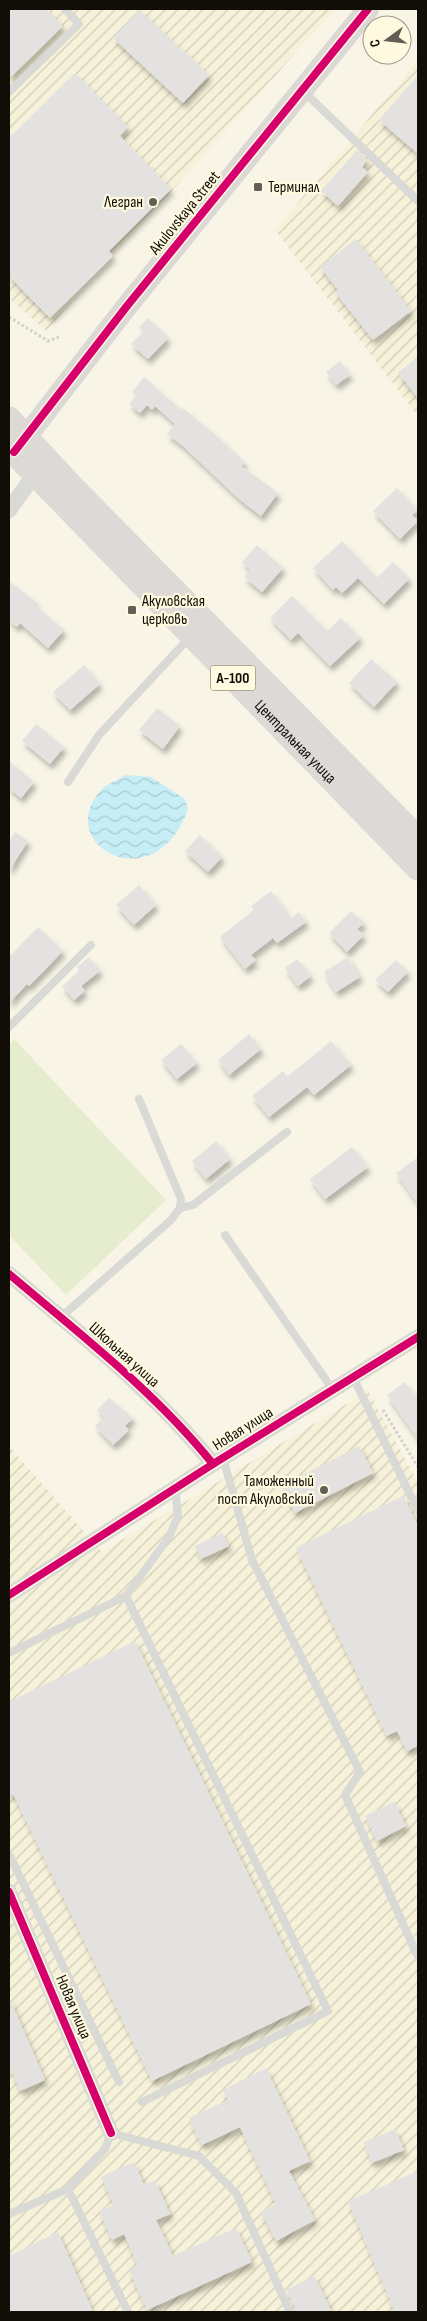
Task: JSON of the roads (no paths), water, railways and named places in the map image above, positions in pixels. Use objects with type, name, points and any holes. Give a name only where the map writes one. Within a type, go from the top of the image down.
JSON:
[{"type":"main road","name":"А-100","points":[[9,419],[16,445],[42,481]]},
{"type":"main road","name":"Центральная улица","points":[[16,445],[109,524],[418,839]]},
{"type":"main road","name":"Центральная улица","points":[[42,481],[418,868]]},
{"type":"street","name":"Akulovskaya Street","points":[[16,445],[368,9]]},
{"type":"street","points":[[9,510],[42,481]]},
{"type":"street","name":"Школьная улица","points":[[9,1274],[120,1367],[218,1461]]},
{"type":"street","name":"Новая улица","points":[[9,1595],[175,1488],[418,1337]]},
{"type":"street","name":"Новая улица","points":[[9,1892],[111,2133]]},
{"type":"lane","points":[[9,92],[78,24],[65,9]]},
{"type":"lane","points":[[302,91],[418,201]]},
{"type":"lane","points":[[68,782],[99,735],[192,635]]},
{"type":"lane","points":[[9,1027],[91,945]]},
{"type":"lane","points":[[60,1318],[171,1220],[180,1208],[181,1200],[139,1099]]},
{"type":"lane","points":[[180,1208],[193,1205],[287,1132]]},
{"type":"lane","points":[[225,1235],[333,1390]]},
{"type":"lane","points":[[353,1377],[418,1511]]},
{"type":"lane","points":[[218,1461],[252,1560],[360,1772],[345,1795],[418,1957]]},
{"type":"lane","points":[[9,1653],[126,1596],[169,1537],[178,1516],[175,1488]]},
{"type":"lane","points":[[126,1596],[328,2011],[142,2102]]},
{"type":"lane","points":[[9,1854],[119,2082]]},
{"type":"lane","points":[[9,2214],[68,2189],[105,2149],[111,2133],[199,2156],[236,2193],[290,2312]]},
{"type":"lane","points":[[68,2189],[128,2312]]},
{"type":"water","points":[[126,775],[151,777],[185,799],[188,809],[173,838],[153,854],[132,859],[113,855],[97,844],[89,828],[90,809],[103,788]]},
{"type":"place","name":"Терминал","points":[[258,187]]},
{"type":"place","name":"Легран","points":[[153,202]]},
{"type":"place","name":"Акуловская церковь","points":[[132,610]]},
{"type":"place","name":"Таможенный пост Акуловский","points":[[324,1490]]}]
